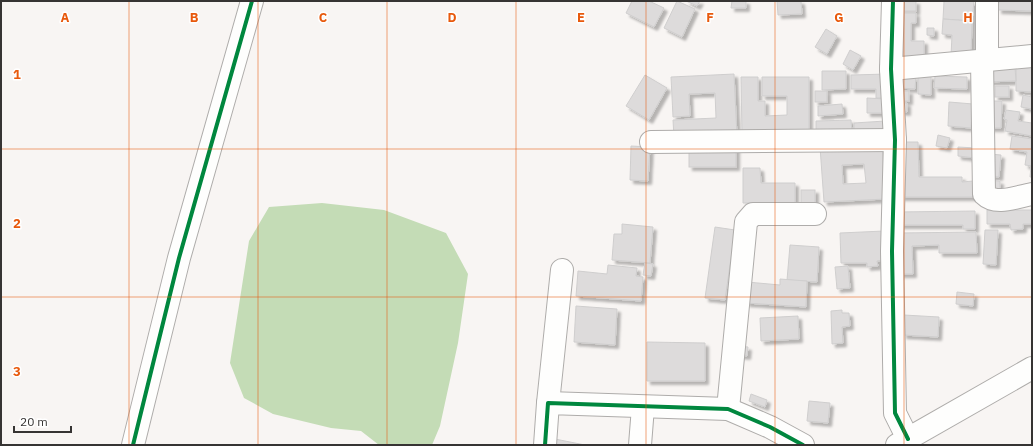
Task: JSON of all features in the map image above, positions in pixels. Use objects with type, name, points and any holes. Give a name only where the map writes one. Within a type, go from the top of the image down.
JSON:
[{"type":"street","points":[[133,445],[179,258],[252,1]]},
{"type":"street","points":[[893,1],[891,69],[894,140],[892,251],[895,413],[902,442],[1032,368]]},
{"type":"street","points":[[987,1],[984,60],[984,194],[988,198],[996,201],[1032,194]]},
{"type":"street","points":[[891,69],[1032,56]]},
{"type":"street","points":[[651,142],[894,140]]},
{"type":"street","points":[[728,409],[746,222],[753,214],[816,214]]},
{"type":"street","points":[[545,445],[562,270]]},
{"type":"street","points":[[548,403],[728,409],[770,427],[803,445]]},
{"type":"street","points":[[640,445],[643,407]]},
{"type":"green space","points":[[322,203],[384,210],[446,233],[468,274],[458,343],[440,426],[432,445],[379,445],[361,431],[331,428],[273,414],[244,398],[230,363],[249,241],[269,207]]},
{"type":"building","points":[[632,1],[649,1],[664,8],[654,27],[626,13]]},
{"type":"building","points":[[677,1],[695,9],[682,37],[664,28]]},
{"type":"building","points":[[686,1],[700,1],[697,6]]},
{"type":"building","points":[[732,1],[746,1],[746,8],[731,8]]},
{"type":"building","points":[[777,1],[801,1],[802,14],[778,15]]},
{"type":"building","points":[[897,1],[916,1],[916,11],[897,11]]},
{"type":"building","points":[[944,1],[974,1],[972,21],[943,19]]},
{"type":"building","points":[[999,1],[1032,1],[1032,11],[998,10]]},
{"type":"building","points":[[898,13],[916,13],[916,23],[911,23],[911,41],[924,41],[924,62],[913,56],[897,56]]},
{"type":"building","points":[[943,19],[972,21],[971,57],[951,56],[952,35],[942,34]]},
{"type":"building","points":[[927,28],[934,28],[934,36],[927,35]]},
{"type":"building","points":[[826,29],[837,36],[827,54],[815,47]]},
{"type":"building","points":[[850,50],[861,56],[853,70],[843,64]]},
{"type":"building","points":[[1016,64],[1032,64],[1032,92],[1016,91]]},
{"type":"building","points":[[1015,67],[1016,81],[985,82],[984,68]]},
{"type":"building","points":[[822,71],[846,71],[846,89],[822,90]]},
{"type":"building","points":[[734,74],[737,136],[674,138],[673,120],[716,118],[715,93],[689,94],[690,116],[673,117],[671,77]]},
{"type":"building","points":[[887,74],[888,98],[876,98],[876,89],[851,89],[851,75]]},
{"type":"building","points":[[645,75],[667,88],[649,120],[626,106]]},
{"type":"building","points":[[899,76],[916,76],[915,89],[899,88]]},
{"type":"building","points":[[918,76],[931,76],[931,95],[918,94]]},
{"type":"building","points":[[935,76],[967,77],[967,89],[934,88]]},
{"type":"building","points":[[741,77],[758,77],[758,101],[765,101],[765,116],[787,115],[787,96],[762,96],[762,77],[809,77],[809,135],[742,135]]},
{"type":"building","points":[[995,86],[1009,86],[1009,97],[995,97]]},
{"type":"building","points":[[815,91],[827,91],[827,102],[815,102]]},
{"type":"building","points":[[899,91],[909,91],[909,101],[899,101]]},
{"type":"building","points":[[1023,95],[1032,97],[1032,109],[1021,107]]},
{"type":"building","points":[[867,98],[888,99],[887,113],[867,113]]},
{"type":"building","points":[[989,101],[1002,101],[1001,128],[988,128]]},
{"type":"building","points":[[949,102],[973,104],[971,128],[948,126]]},
{"type":"building","points":[[899,103],[907,103],[907,112],[898,111]]},
{"type":"building","points":[[842,104],[843,114],[818,116],[818,106]]},
{"type":"building","points":[[1006,110],[1020,112],[1018,121],[1032,123],[1032,136],[1005,131],[1007,120],[1004,119]]},
{"type":"building","points":[[851,120],[852,133],[816,134],[816,121]]},
{"type":"building","points":[[885,121],[885,132],[854,133],[854,123]]},
{"type":"building","points":[[938,135],[950,138],[947,148],[936,146]]},
{"type":"building","points":[[1012,136],[1032,139],[1032,166],[1025,165],[1027,152],[1010,149]]},
{"type":"building","points":[[900,142],[918,142],[919,177],[962,177],[962,182],[973,181],[973,197],[901,197]]},
{"type":"building","points":[[882,143],[886,199],[824,202],[820,147]],"holes":[[[864,164],[866,183],[843,184],[842,165]]]},
{"type":"building","points":[[631,146],[650,147],[648,181],[630,180]]},
{"type":"building","points":[[689,146],[736,146],[736,167],[689,167]]},
{"type":"building","points":[[958,147],[976,148],[975,158],[958,156]]},
{"type":"building","points":[[990,154],[1001,155],[999,177],[988,176]]},
{"type":"building","points":[[1031,166],[1032,177],[1030,177]]},
{"type":"building","points":[[743,168],[760,168],[761,183],[795,183],[795,203],[743,203]]},
{"type":"building","points":[[986,180],[1000,181],[1000,190],[986,190]]},
{"type":"building","points":[[801,190],[815,190],[815,203],[801,203]]},
{"type":"building","points":[[987,210],[1032,210],[1032,224],[1023,224],[1023,229],[1011,230],[1010,224],[987,224]]},
{"type":"building","points":[[975,211],[975,229],[963,229],[963,225],[896,225],[896,212]]},
{"type":"building","points":[[622,224],[653,227],[650,263],[612,260],[614,234],[622,234]]},
{"type":"building","points":[[715,227],[735,230],[725,300],[705,298]]},
{"type":"building","points":[[985,230],[998,230],[996,265],[983,264]]},
{"type":"building","points":[[884,231],[885,260],[877,261],[878,266],[867,267],[867,263],[841,263],[840,233]]},
{"type":"building","points":[[976,232],[977,253],[939,253],[939,245],[912,246],[913,274],[899,274],[898,233]]},
{"type":"building","points":[[790,245],[819,247],[817,282],[787,280]]},
{"type":"building","points":[[645,263],[653,264],[651,276],[643,275]]},
{"type":"building","points":[[608,265],[637,268],[636,276],[643,277],[641,301],[576,296],[578,271],[607,274]]},
{"type":"building","points":[[848,266],[850,288],[837,289],[835,267]]},
{"type":"building","points":[[780,279],[807,281],[806,307],[746,303],[747,282],[780,285]]},
{"type":"building","points":[[957,292],[974,294],[973,306],[956,304]]},
{"type":"building","points":[[576,306],[617,309],[615,345],[574,342]]},
{"type":"building","points":[[842,310],[842,313],[849,313],[850,326],[842,327],[843,343],[832,344],[831,311]]},
{"type":"building","points":[[904,315],[939,317],[938,337],[903,335]]},
{"type":"building","points":[[798,316],[799,339],[761,341],[760,318]]},
{"type":"building","points":[[647,342],[705,343],[705,381],[647,381]]},
{"type":"building","points":[[737,346],[748,347],[747,356],[737,355]]},
{"type":"building","points":[[751,394],[767,400],[765,407],[749,401]]},
{"type":"building","points":[[809,401],[830,403],[828,423],[807,421]]},
{"type":"building","points":[[550,438],[585,445],[548,445]]},
{"type":"cycle path","points":[[133,445],[179,258],[252,1]]},
{"type":"cycle path","points":[[893,1],[891,69],[895,140],[892,251],[895,413],[908,439]]},
{"type":"cycle path","points":[[545,445],[548,403],[728,409],[770,427],[803,445]]}]
